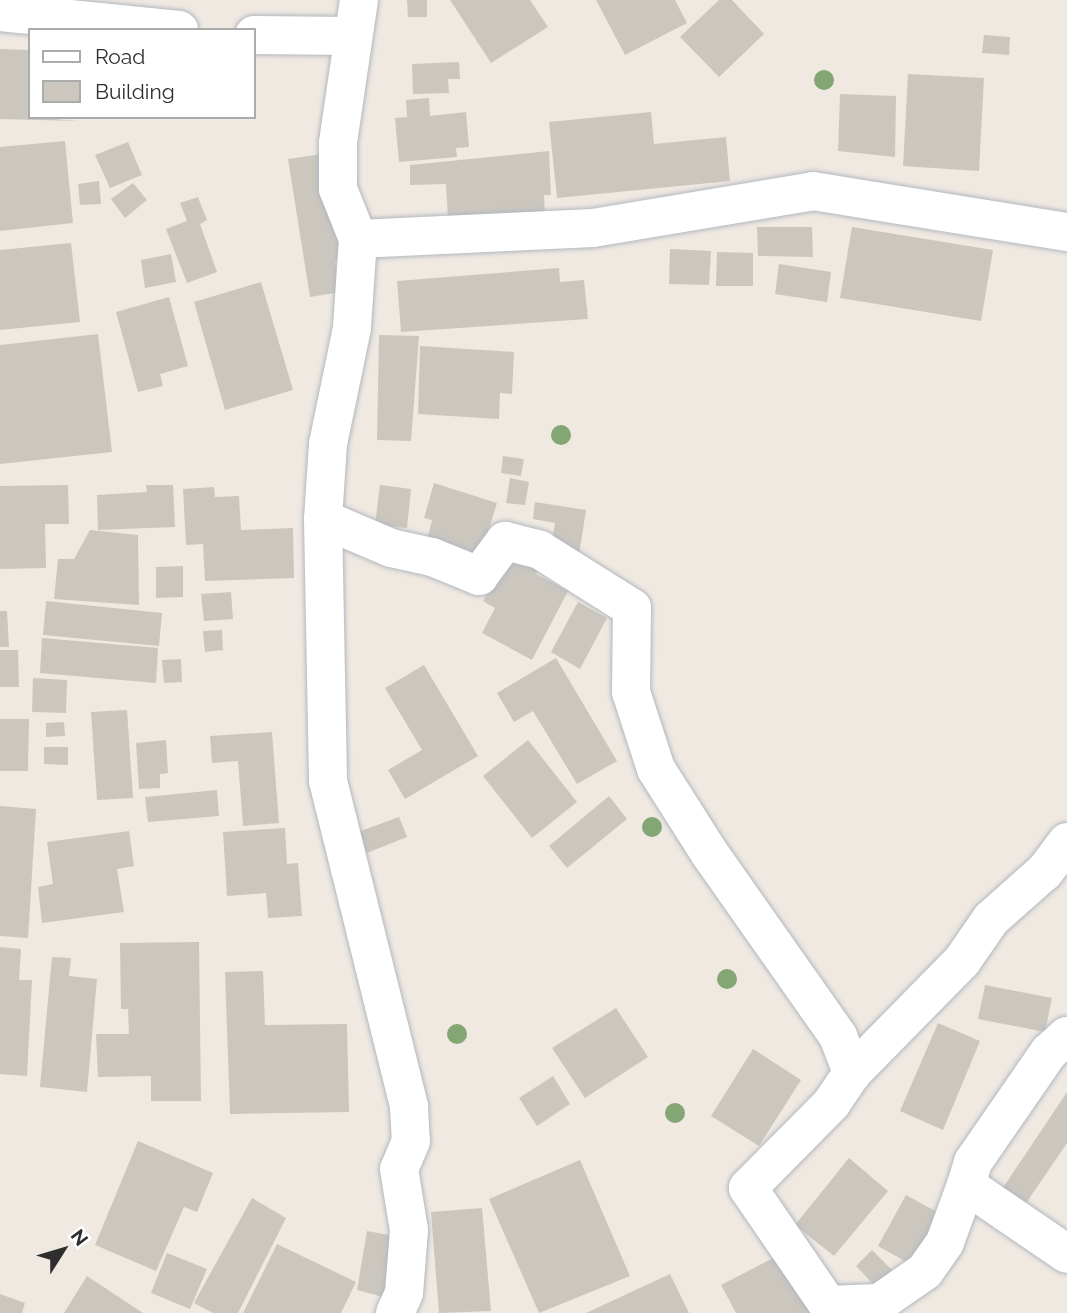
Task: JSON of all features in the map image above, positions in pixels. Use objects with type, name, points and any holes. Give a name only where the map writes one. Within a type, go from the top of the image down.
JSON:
[{"type":"street","points":[[156,0],[172,28]]},
{"type":"street","points":[[0,12],[163,28]]},
{"type":"street","points":[[256,35],[354,18],[338,143],[338,189],[358,239],[352,328],[328,444],[323,519],[328,781],[409,1107],[411,1141],[399,1169],[409,1230],[404,1293],[395,1313]]},
{"type":"street","points":[[358,239],[450,238],[593,228],[813,191],[1067,232]]},
{"type":"street","points":[[323,519],[391,548],[432,557],[479,576],[505,541],[540,550],[632,608],[631,692],[656,769],[710,854],[838,1036],[852,1073]]},
{"type":"street","points":[[1067,842],[1044,872],[991,919],[962,961],[852,1073],[831,1104],[748,1188],[828,1305],[879,1303],[925,1271],[945,1242],[973,1161],[1049,1052],[1067,1037]]},
{"type":"street","points":[[966,1185],[1067,1254]]},
{"type":"building","points":[[407,0],[427,0],[427,17],[408,17]]},
{"type":"building","points":[[450,0],[530,0],[548,27],[491,63]]},
{"type":"building","points":[[596,0],[675,0],[687,23],[625,55]]},
{"type":"building","points":[[719,0],[732,0],[764,34],[719,77],[680,37]]},
{"type":"building","points":[[984,35],[1010,37],[1009,55],[982,53]]},
{"type":"building","points":[[0,49],[28,50],[28,119],[79,121],[0,119]]},
{"type":"building","points":[[459,62],[460,79],[448,79],[449,93],[413,94],[412,64]]},
{"type":"building","points":[[908,74],[984,78],[979,171],[903,166]]},
{"type":"building","points":[[840,94],[896,96],[895,157],[838,151]]},
{"type":"building","points":[[429,98],[430,116],[466,112],[469,147],[456,148],[457,157],[399,162],[395,118],[407,117],[406,100]]},
{"type":"building","points":[[651,112],[654,144],[726,137],[730,181],[557,198],[549,122]]},
{"type":"building","points":[[65,141],[73,223],[0,231],[0,147]]},
{"type":"building","points":[[128,142],[142,175],[110,188],[95,155]]},
{"type":"building","points":[[549,151],[551,195],[544,195],[545,214],[448,219],[446,184],[410,185],[410,165]]},
{"type":"building","points":[[328,153],[346,260],[335,262],[340,292],[310,297],[288,159]]},
{"type":"building","points":[[99,181],[101,204],[80,205],[78,184]]},
{"type":"building","points":[[133,183],[147,200],[125,218],[111,199]]},
{"type":"building","points":[[198,197],[207,220],[200,224],[217,272],[187,283],[166,229],[187,221],[180,203]]},
{"type":"building","points":[[757,227],[812,227],[813,257],[758,256]]},
{"type":"building","points":[[852,227],[993,250],[981,321],[840,298]]},
{"type":"building","points":[[71,243],[80,322],[0,330],[0,250]]},
{"type":"building","points":[[670,249],[711,251],[709,285],[669,284]]},
{"type":"building","points":[[717,252],[753,253],[753,286],[716,286]]},
{"type":"building","points":[[171,254],[176,282],[145,288],[141,260]]},
{"type":"building","points":[[779,264],[831,272],[827,302],[775,294]]},
{"type":"building","points":[[559,268],[560,282],[584,280],[588,319],[401,332],[397,281]]},
{"type":"building","points":[[261,282],[293,390],[225,410],[194,302]]},
{"type":"building","points":[[169,297],[188,366],[160,374],[163,386],[138,392],[116,312]]},
{"type":"building","points":[[98,334],[112,452],[0,464],[0,345]]},
{"type":"building","points":[[379,335],[419,336],[411,441],[377,440]]},
{"type":"building","points":[[420,346],[514,352],[512,394],[500,393],[499,419],[418,414]]},
{"type":"building","points":[[503,456],[524,459],[521,476],[501,473]]},
{"type":"building","points":[[510,478],[529,482],[525,505],[506,503]]},
{"type":"building","points":[[434,483],[497,503],[481,556],[427,540],[432,520],[424,518]]},
{"type":"building","points":[[68,485],[69,524],[45,524],[46,568],[0,569],[0,486]]},
{"type":"building","points":[[146,485],[173,485],[175,527],[98,530],[97,495],[147,492]]},
{"type":"building","points":[[380,485],[411,489],[407,528],[375,525]]},
{"type":"building","points":[[214,487],[215,497],[239,496],[241,530],[293,528],[294,578],[205,581],[203,544],[186,545],[183,489]]},
{"type":"building","points":[[535,502],[586,510],[579,555],[551,550],[555,523],[533,519]]},
{"type":"building","points":[[90,530],[138,535],[139,605],[54,599],[58,559],[74,559]]},
{"type":"building","points":[[512,547],[541,563],[536,574],[568,591],[532,660],[482,633],[495,608],[483,601]]},
{"type":"building","points":[[183,566],[183,597],[156,598],[156,567]]},
{"type":"building","points":[[231,592],[233,619],[204,621],[201,594]]},
{"type":"building","points":[[46,601],[162,613],[159,646],[43,635]]},
{"type":"building","points":[[578,602],[607,618],[580,669],[551,652]]},
{"type":"building","points":[[0,611],[7,611],[9,647],[0,647]]},
{"type":"building","points":[[222,630],[223,650],[205,652],[203,631]]},
{"type":"building","points":[[42,638],[158,648],[156,683],[40,673]]},
{"type":"building","points":[[0,650],[18,650],[19,687],[0,687]]},
{"type":"building","points":[[556,658],[617,761],[577,784],[533,711],[514,722],[497,693]]},
{"type":"building","points":[[181,659],[182,682],[164,683],[162,660]]},
{"type":"building","points":[[424,665],[478,756],[405,799],[388,770],[422,750],[385,688]]},
{"type":"building","points":[[33,678],[67,680],[66,713],[32,712]]},
{"type":"building","points":[[127,710],[133,798],[97,800],[91,712]]},
{"type":"building","points":[[0,719],[29,719],[28,771],[0,771]]},
{"type":"building","points":[[64,722],[65,736],[46,737],[46,723]]},
{"type":"building","points":[[272,732],[279,823],[243,826],[238,761],[212,763],[210,736]]},
{"type":"building","points":[[166,740],[168,773],[160,774],[160,788],[139,789],[136,743]]},
{"type":"building","points":[[528,740],[577,802],[532,838],[483,776]]},
{"type":"building","points":[[44,747],[68,747],[68,765],[44,764]]},
{"type":"building","points":[[217,790],[219,816],[148,822],[145,797]]},
{"type":"building","points":[[609,796],[627,819],[567,868],[549,846]]},
{"type":"building","points":[[0,806],[36,809],[28,938],[0,936]]},
{"type":"building","points":[[399,817],[407,837],[367,853],[358,832]]},
{"type":"building","points":[[285,828],[287,864],[298,863],[302,916],[268,918],[266,893],[227,896],[223,832]]},
{"type":"building","points":[[129,831],[134,866],[117,869],[124,912],[42,923],[38,887],[53,884],[47,842]]},
{"type":"building","points":[[199,942],[201,1101],[151,1101],[151,1076],[98,1077],[96,1034],[129,1034],[128,1009],[121,1009],[120,943]]},
{"type":"building","points":[[0,947],[21,949],[19,980],[32,980],[27,1076],[0,1074]]},
{"type":"building","points":[[52,957],[71,958],[69,976],[97,979],[87,1092],[40,1087]]},
{"type":"building","points":[[263,971],[265,1025],[347,1024],[349,1112],[230,1114],[225,972]]},
{"type":"building","points":[[985,985],[1052,998],[1045,1032],[978,1019]]},
{"type":"building","points":[[616,1008],[648,1057],[585,1098],[552,1048]]},
{"type":"building","points":[[938,1023],[980,1041],[943,1130],[900,1111]]},
{"type":"building","points":[[753,1049],[801,1080],[759,1146],[711,1116]]},
{"type":"building","points":[[553,1076],[570,1104],[537,1126],[519,1098]]},
{"type":"building","points":[[1067,1092],[1067,1143],[1018,1215],[994,1201]]},
{"type":"building","points":[[138,1141],[213,1173],[197,1212],[184,1207],[156,1271],[95,1245]]},
{"type":"building","points":[[849,1158],[888,1191],[834,1256],[795,1225]]},
{"type":"building","points":[[580,1160],[630,1276],[539,1313],[489,1199]]},
{"type":"building","points":[[906,1195],[948,1218],[919,1269],[878,1246]]},
{"type":"building","points":[[252,1198],[286,1218],[238,1313],[213,1313],[194,1303]]},
{"type":"building","points":[[482,1208],[491,1311],[439,1313],[431,1212]]},
{"type":"building","points":[[367,1231],[400,1237],[387,1298],[357,1290]]},
{"type":"building","points":[[277,1244],[356,1282],[341,1313],[243,1313]]},
{"type":"building","points":[[872,1250],[894,1272],[878,1289],[856,1266]]},
{"type":"building","points":[[785,1252],[817,1313],[736,1313],[721,1285]]},
{"type":"building","points":[[167,1253],[207,1269],[190,1309],[151,1293]]},
{"type":"building","points":[[670,1274],[689,1313],[586,1313]]},
{"type":"building","points":[[87,1276],[143,1313],[64,1313]]},
{"type":"building","points":[[0,1294],[25,1303],[22,1313],[0,1313]]}]
